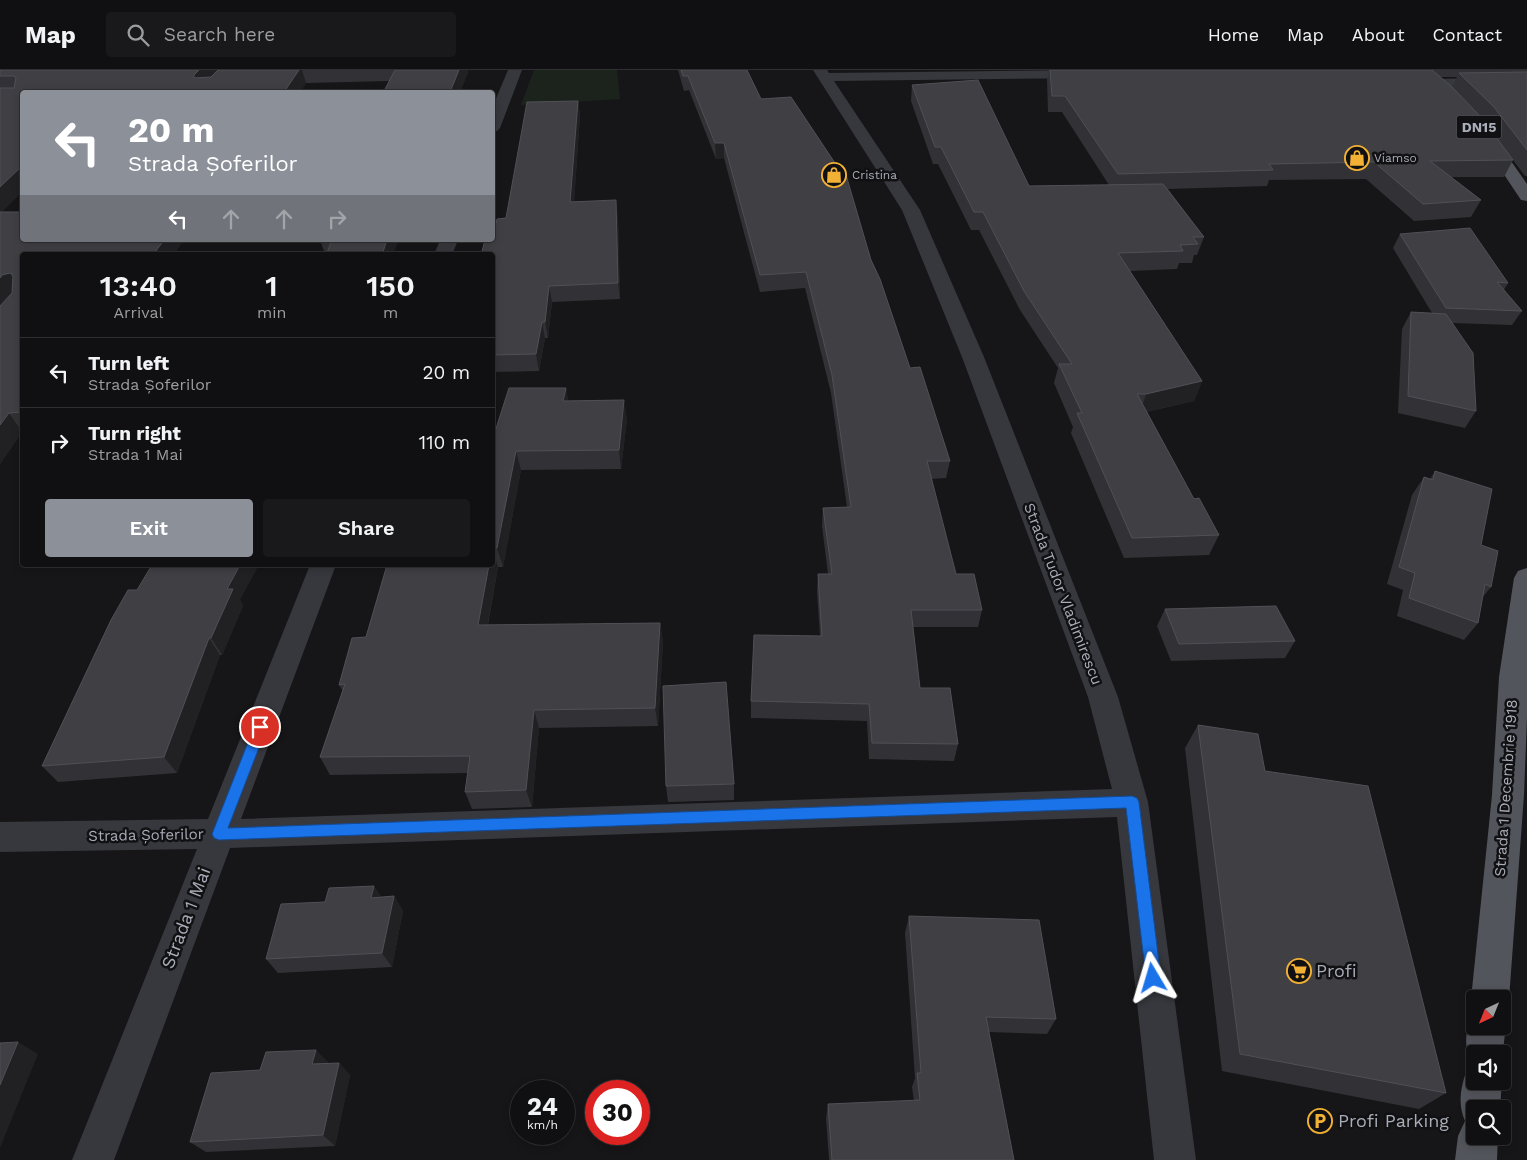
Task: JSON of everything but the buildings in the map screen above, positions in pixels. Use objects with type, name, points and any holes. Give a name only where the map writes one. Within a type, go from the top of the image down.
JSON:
[{"type":"main road","name":"DN15","points":[[1429,78],[1449,96]]},
{"type":"main road","name":"DN15","points":[[1478,126],[1496,149],[1527,196]]},
{"type":"main road","name":"Strada 1 Decembrie 1918","points":[[1491,990],[1508,795],[1511,708],[1526,598]]},
{"type":"main road","points":[[1476,1160],[1477,1145]]},
{"type":"street","points":[[495,120],[515,70]]},
{"type":"street","points":[[823,74],[1096,74]]},
{"type":"street","name":"Strada Tudor Vladimirescu","points":[[823,74],[911,210],[973,358],[1103,697],[1132,802],[1175,1160]]},
{"type":"street","points":[[1429,78],[1527,82]]},
{"type":"street","name":"Strada 1 Mai","points":[[93,1160],[322,567]]},
{"type":"street","name":"Strada Șoferilor","points":[[0,837],[219,834],[1132,802]]},
{"type":"shaded area","points":[[534,70],[617,70],[620,99],[521,105]]},
{"type":"place","name":"Viamso","points":[[1357,158]]},
{"type":"place","name":"Cristina","points":[[834,175]]},
{"type":"place","name":"Profi","points":[[1299,971]]},
{"type":"place","name":"Profi Parking","points":[[1320,1121]]},
{"type":"route","points":[[260,727],[219,834],[1132,802],[1153,978]]}]
